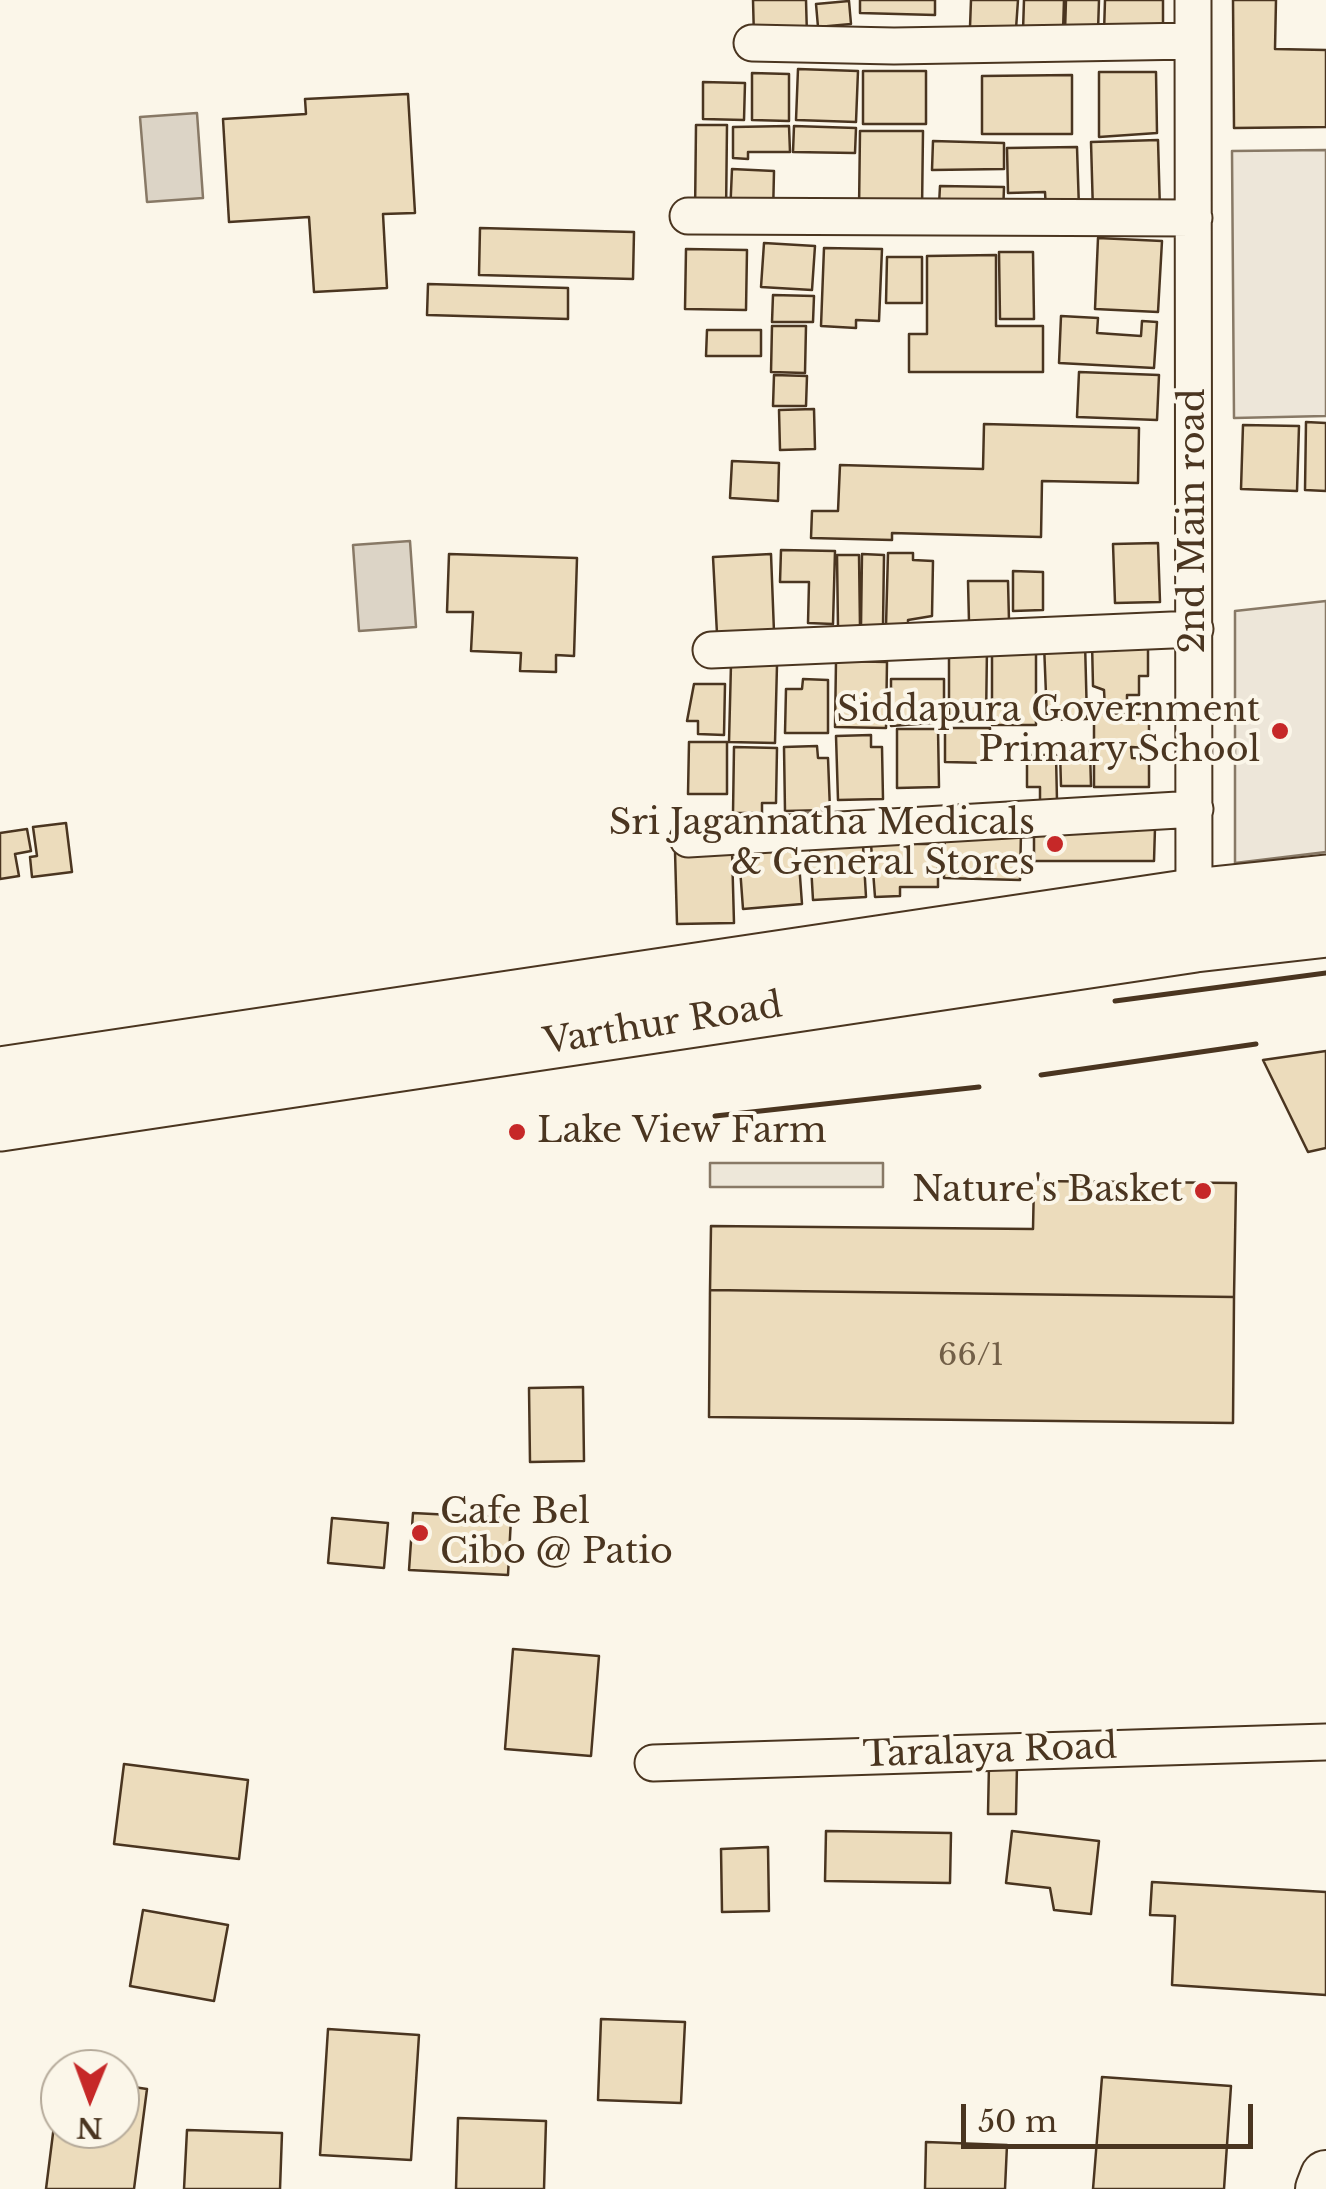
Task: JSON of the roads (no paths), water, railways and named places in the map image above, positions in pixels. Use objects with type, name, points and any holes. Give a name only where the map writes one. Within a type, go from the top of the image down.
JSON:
[{"type":"main road","name":"Varthur Road","points":[[0,1123],[1194,920],[1326,883]]},
{"type":"main road","name":"Varthur Road","points":[[0,1075],[1029,925],[1194,920],[1326,929]]},
{"type":"street","points":[[688,216],[1194,218],[1193,0]]},
{"type":"street","points":[[752,43],[894,46],[1193,40]]},
{"type":"street","name":"2nd Main road","points":[[1194,218],[1194,920]]},
{"type":"street","points":[[711,650],[1194,628]]},
{"type":"street","points":[[688,838],[1195,809]]},
{"type":"street","name":"Taralaya Road","points":[[653,1763],[1326,1742]]},
{"type":"street","points":[[1321,2189],[1326,2176]]},
{"type":"place","name":"Siddapura Government Primary School","points":[[1280,731]]},
{"type":"place","name":"Sri Jagannatha Medicals & General Stores","points":[[1055,844]]},
{"type":"place","name":"Lake View Farm","points":[[517,1132]]},
{"type":"place","name":"Nature's Basket","points":[[1203,1191]]},
{"type":"place","name":"Cafe Bel Cibo @ Patio","points":[[420,1533]]}]
